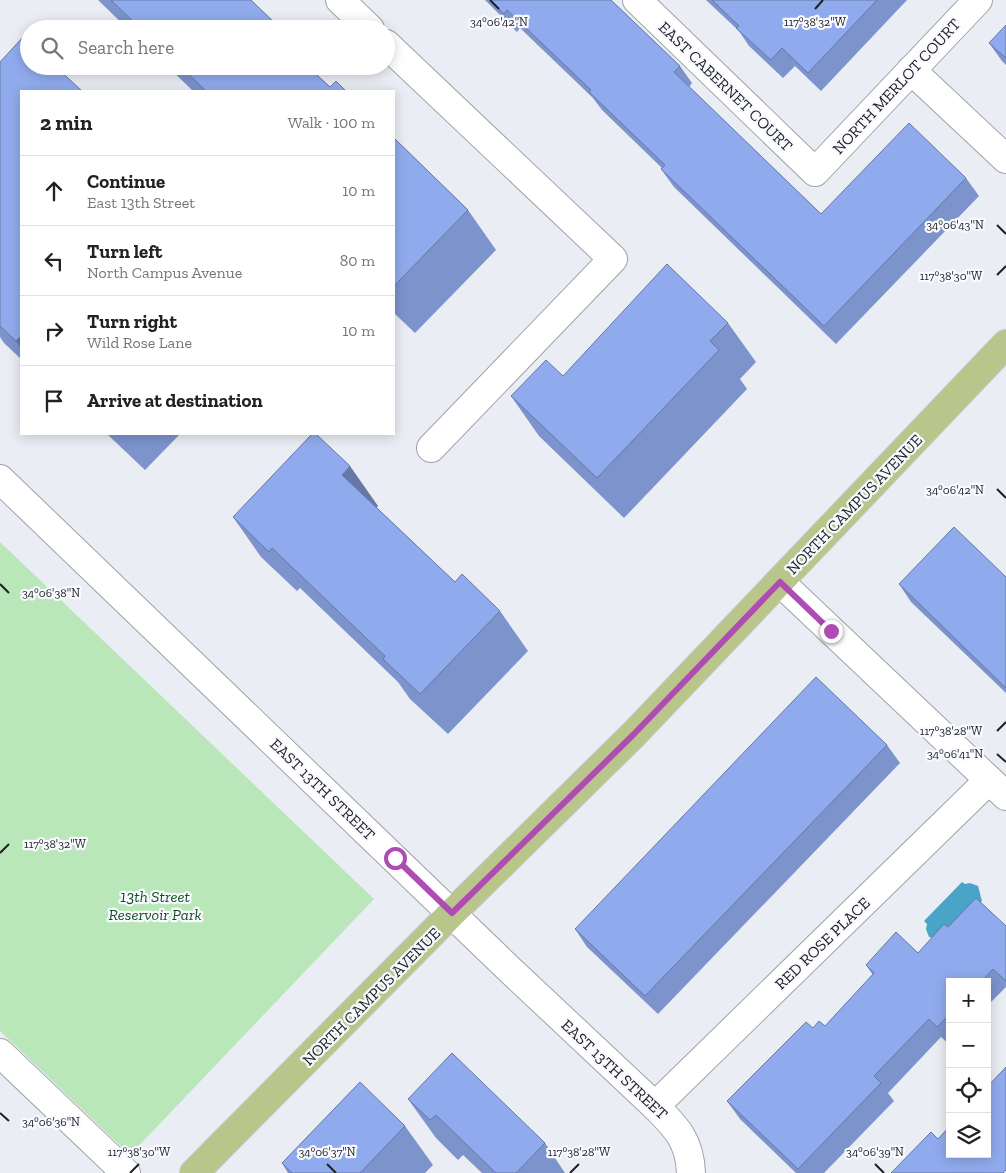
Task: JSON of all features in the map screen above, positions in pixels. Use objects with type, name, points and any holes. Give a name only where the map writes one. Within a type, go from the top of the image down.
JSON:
[{"type":"main road","name":"NORTH CAMPUS AVENUE","points":[[194,1173],[452,913],[634,734],[1006,344]]},
{"type":"street","points":[[340,0],[361,20]]},
{"type":"street","name":"EAST CABERNET COURT","points":[[638,0],[815,172]]},
{"type":"street","name":"NORTH MERLOT COURT","points":[[815,172],[978,0]]},
{"type":"street","points":[[395,53],[613,259],[431,448]]},
{"type":"street","points":[[912,70],[1006,159]]},
{"type":"street","name":"EAST 13TH STREET","points":[[0,479],[679,1130],[688,1151],[691,1173]]},
{"type":"street","points":[[780,582],[997,788]]},
{"type":"street","name":"RED ROSE PLACE","points":[[655,1106],[997,788]]},
{"type":"street","points":[[0,1053],[126,1173]]},
{"type":"green space","name":"13th Street Reservoir Park","points":[[0,542],[374,899],[130,1155],[0,1031]]},
{"type":"water","points":[[962,882],[978,886],[982,901],[945,941],[929,937],[926,929],[927,924],[924,921]]},
{"type":"building","points":[[111,0],[251,0],[272,20],[132,20]]},
{"type":"building","points":[[490,0],[611,0],[680,66],[674,72],[821,214],[909,123],[966,178],[824,326],[661,169],[665,165],[589,92],[591,90],[507,10],[504,14]]},
{"type":"building","points":[[712,0],[877,0],[808,73],[782,48],[771,60],[736,28],[739,26]]},
{"type":"building","points":[[1006,25],[1006,58],[989,43]]},
{"type":"building","points":[[20,40],[20,75],[65,75],[81,90],[20,90],[20,337],[16,341],[0,326],[0,62]]},
{"type":"building","points":[[189,75],[317,75],[330,87],[336,81],[345,90],[205,90]]},
{"type":"building","points":[[395,139],[468,210],[395,285]]},
{"type":"building","points":[[667,264],[728,323],[710,341],[719,350],[597,478],[511,396],[546,360],[563,376]]},
{"type":"building","points":[[311,435],[317,435],[350,466],[342,475],[455,582],[462,574],[500,611],[420,694],[383,659],[385,656],[272,548],[269,552],[233,517]]},
{"type":"building","points":[[954,527],[1006,577],[1006,688],[899,584]]},
{"type":"building","points":[[816,677],[887,745],[645,996],[575,929]]},
{"type":"building","points":[[976,898],[1006,926],[1006,981],[993,969],[985,978],[946,978],[946,1018],[937,1027],[929,1019],[874,1076],[881,1083],[798,1169],[727,1101],[806,1022],[813,1028],[819,1021],[825,1026],[874,973],[866,965],[896,932],[918,953],[944,924],[948,927]]},
{"type":"building","points":[[452,1053],[545,1143],[516,1173],[496,1173],[436,1115],[430,1120],[408,1099]]},
{"type":"building","points":[[1006,1067],[1006,1170],[1003,1173],[891,1173],[931,1132],[938,1139],[946,1130],[946,1158],[991,1158],[991,1083]]},
{"type":"building","points":[[360,1082],[405,1126],[360,1173],[292,1173],[282,1163]]},
{"type":"route","points":[[395,858],[452,913],[634,734],[780,582],[831,631]]}]
